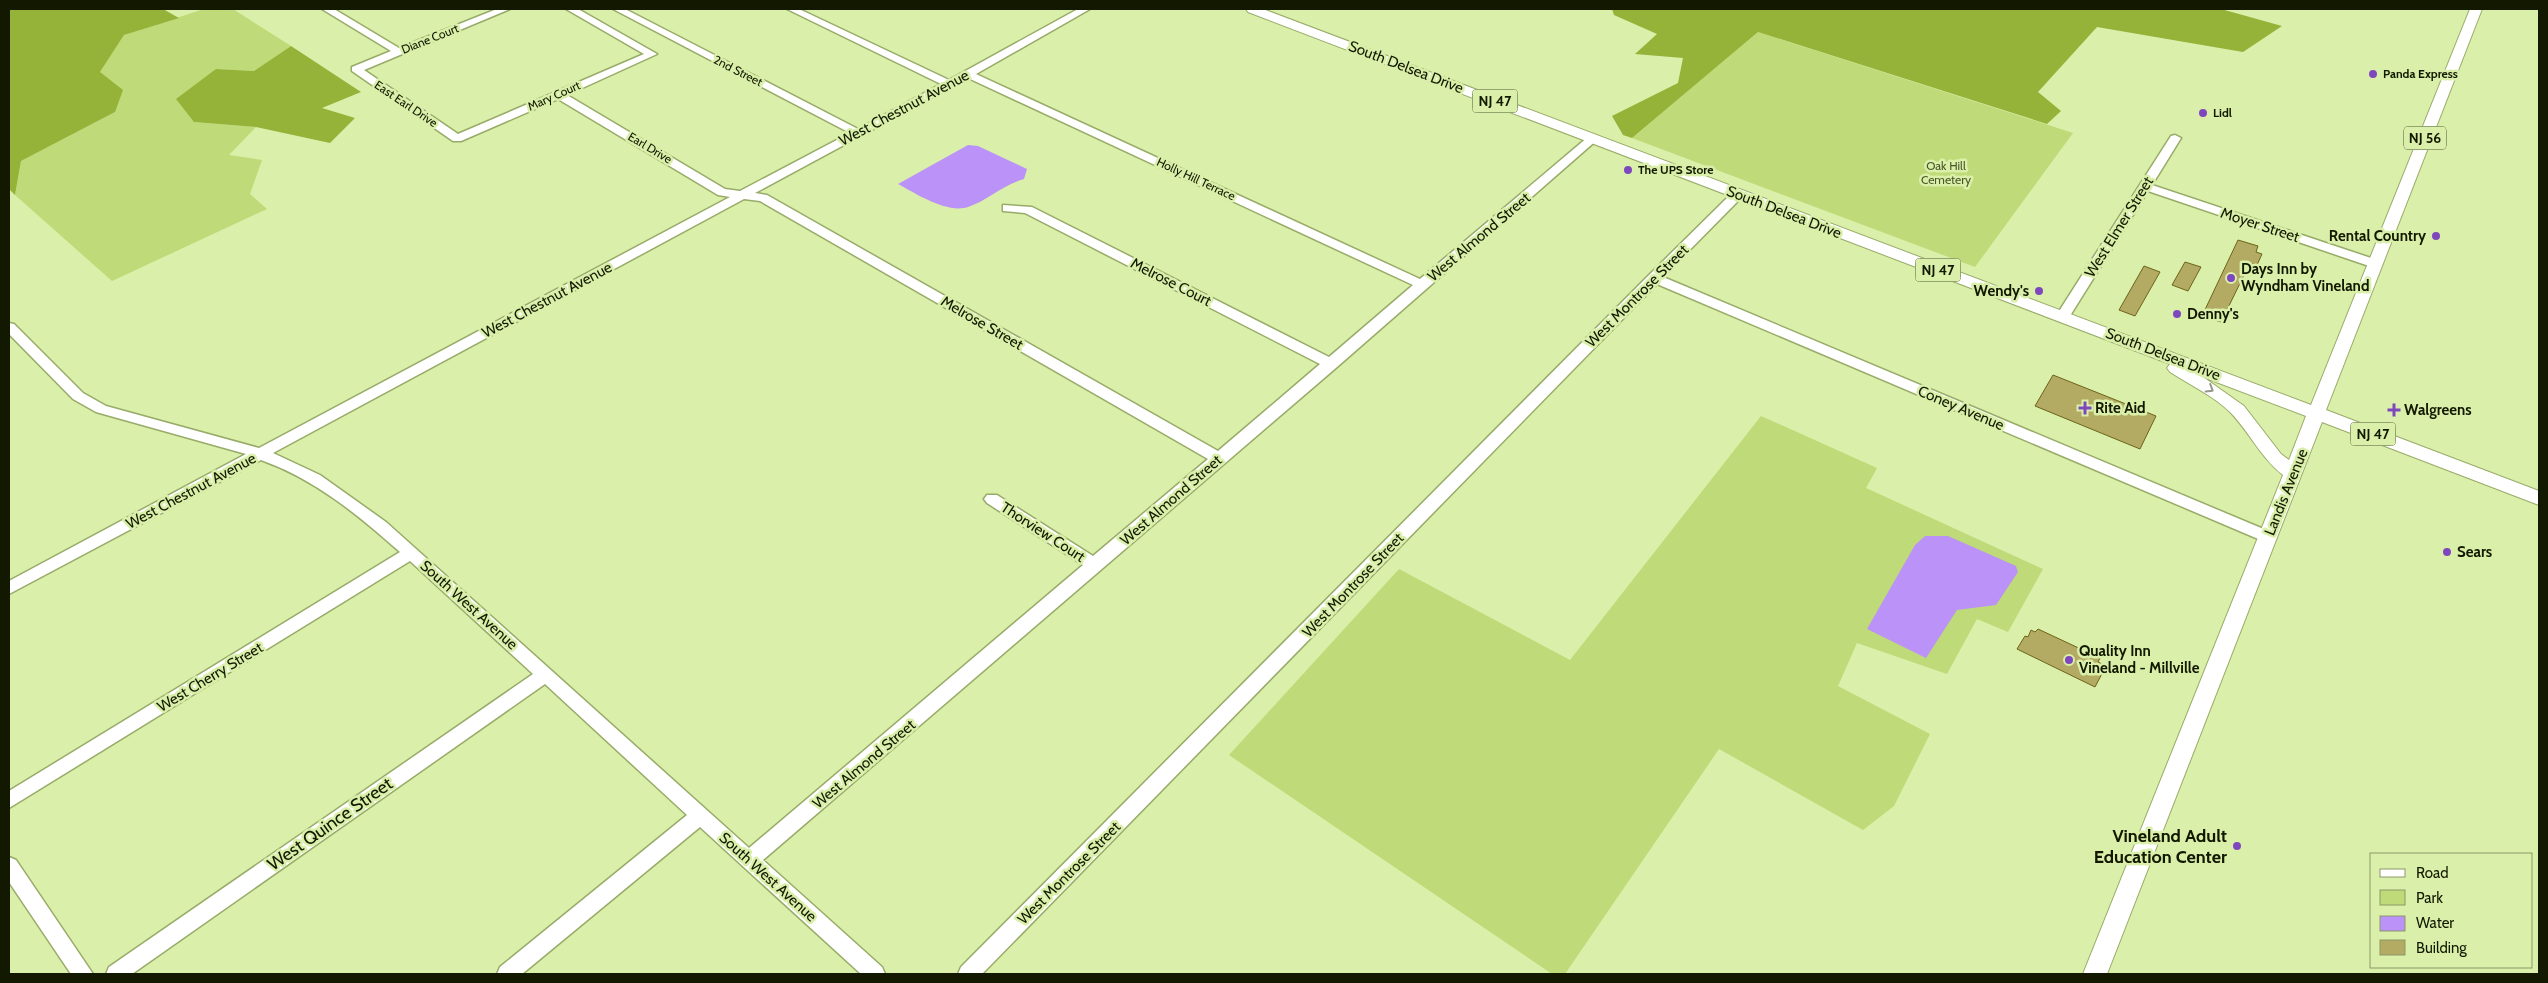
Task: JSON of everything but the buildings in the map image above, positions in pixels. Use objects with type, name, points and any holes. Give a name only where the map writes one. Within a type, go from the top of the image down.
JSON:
[{"type":"main road","name":"South Delsea Drive","points":[[1252,9],[1737,195],[2317,413]]},
{"type":"main road","name":"Landis Avenue","points":[[2095,974],[2476,9]]},
{"type":"main road","points":[[2139,345],[2231,404],[2261,438],[2275,459],[2292,473]]},
{"type":"main road","name":"NJ 47","points":[[2317,413],[2539,498]]},
{"type":"street","points":[[327,9],[400,52]]},
{"type":"street","name":"Diane Court","points":[[356,69],[504,9]]},
{"type":"street","name":"Mary Court","points":[[457,139],[652,54],[572,9]]},
{"type":"street","name":"2nd Street","points":[[618,9],[858,133]]},
{"type":"street","points":[[792,9],[949,84]]},
{"type":"street","name":"West Chestnut Avenue","points":[[9,588],[968,74],[1085,9]]},
{"type":"street","name":"East Earl Drive","points":[[356,69],[457,139]]},
{"type":"street","name":"Holly Hill Terrace","points":[[968,74],[1423,285]]},
{"type":"street","name":"Earl Drive","points":[[558,94],[722,192],[744,194]]},
{"type":"street","name":"West Elmer Street","points":[[2063,316],[2175,138]]},
{"type":"street","name":"West Almond Street","points":[[750,860],[1219,458],[1332,364],[1592,139]]},
{"type":"street","name":"Moyer Street","points":[[2144,186],[2376,264]]},
{"type":"street","name":"Melrose Street","points":[[744,194],[763,198],[1219,458]]},
{"type":"street","name":"West Montrose Street","points":[[968,974],[1737,195]]},
{"type":"street","name":"Melrose Court","points":[[1007,208],[1028,210],[1332,364]]},
{"type":"street","name":"Coney Avenue","points":[[1654,278],[2268,537]]},
{"type":"street","name":"South West Avenue","points":[[9,327],[78,396],[101,409],[260,454],[296,468],[324,484],[357,507],[545,674],[875,974]]},
{"type":"street","name":"Thorview Court","points":[[992,499],[1094,565]]},
{"type":"street","name":"West Cherry Street","points":[[9,800],[411,554]]},
{"type":"street","name":"West Quince Street","points":[[116,974],[545,674]]},
{"type":"street","points":[[507,974],[700,816]]},
{"type":"street","points":[[9,866],[82,974]]},
{"type":"green space","points":[[9,9],[163,9],[179,18],[124,35],[100,72],[123,90],[115,112],[21,161],[15,195],[9,189]]},
{"type":"green space","points":[[204,9],[233,9],[291,46],[254,71],[216,69],[194,122],[256,127],[229,155],[262,160],[250,194],[267,209],[112,281],[15,195],[21,161],[115,112],[100,72],[124,35]]},
{"type":"green space","points":[[1612,9],[2221,9],[2282,26],[2243,52],[2097,27],[2038,92],[2061,111],[2047,124],[1758,32],[1632,138],[1623,135],[1612,116],[1678,83],[1683,58],[1635,54],[1657,34],[1614,15]]},
{"type":"green space","name":"Oak Hill Cemetery","points":[[1758,32],[2073,133],[1975,267],[1632,138]]},
{"type":"green space","points":[[291,46],[361,92],[322,108],[355,118],[330,143],[256,127],[194,122],[176,99],[216,69],[254,71]]},
{"type":"green space","points":[[1761,416],[1877,468],[1866,488],[2043,569],[2008,632],[1977,619],[1947,674],[1857,643],[1838,686],[1930,734],[1894,806],[1863,830],[1719,749],[1565,974],[1552,974],[1229,755],[1399,569],[1570,660]]},
{"type":"water","points":[[968,145],[978,146],[1027,169],[1024,179],[1008,185],[982,201],[960,208],[951,208],[932,202],[898,184]]},
{"type":"water","points":[[1925,536],[1948,536],[2016,566],[2018,572],[1996,605],[1957,610],[1926,658],[1867,629],[1915,545]]},
{"type":"place","name":"Panda Express","points":[[2373,74]]},
{"type":"place","name":"Lidl","points":[[2203,113]]},
{"type":"place","name":"The UPS Store","points":[[1628,170]]},
{"type":"place","name":"Rental Country","points":[[2436,236]]},
{"type":"place","name":"Days Inn by Wyndham Vineland","points":[[2231,278]]},
{"type":"place","name":"Wendy's","points":[[2039,291]]},
{"type":"place","name":"Denny's","points":[[2177,314]]},
{"type":"place","name":"Rite Aid","points":[[2085,408]]},
{"type":"place","name":"Walgreens","points":[[2394,410]]},
{"type":"place","name":"Sears","points":[[2447,552]]},
{"type":"place","name":"Quality Inn Vineland - Millville","points":[[2069,660]]},
{"type":"place","name":"Vineland Adult Education Center","points":[[2237,846]]}]
